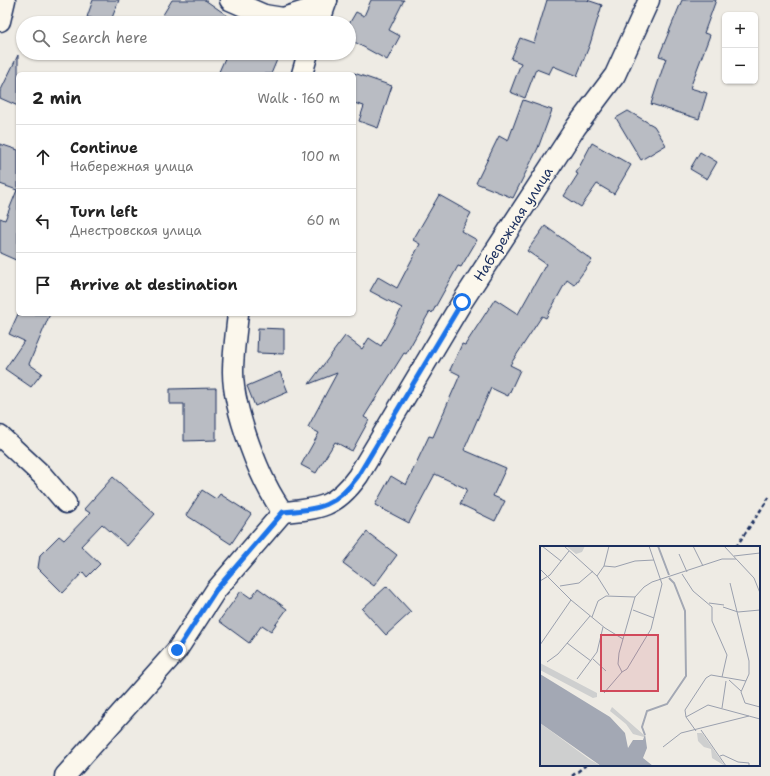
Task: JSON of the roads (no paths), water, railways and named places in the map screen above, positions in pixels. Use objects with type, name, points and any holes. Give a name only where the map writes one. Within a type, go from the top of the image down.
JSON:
[{"type":"street","points":[[0,21],[5,0]]},
{"type":"street","points":[[230,0],[262,16]]},
{"type":"street","points":[[289,16],[308,10],[327,0]]},
{"type":"street","points":[[321,16],[327,0]]},
{"type":"street","name":"Набережная улица","points":[[283,512],[312,510],[335,501],[346,492],[358,476],[462,302],[576,127],[615,75],[648,0]]},
{"type":"street","points":[[66,776],[177,650],[216,590],[283,512],[271,497],[244,429],[235,396],[233,372],[238,316]]},
{"type":"street","points":[[0,436],[42,475],[66,503]]}]
